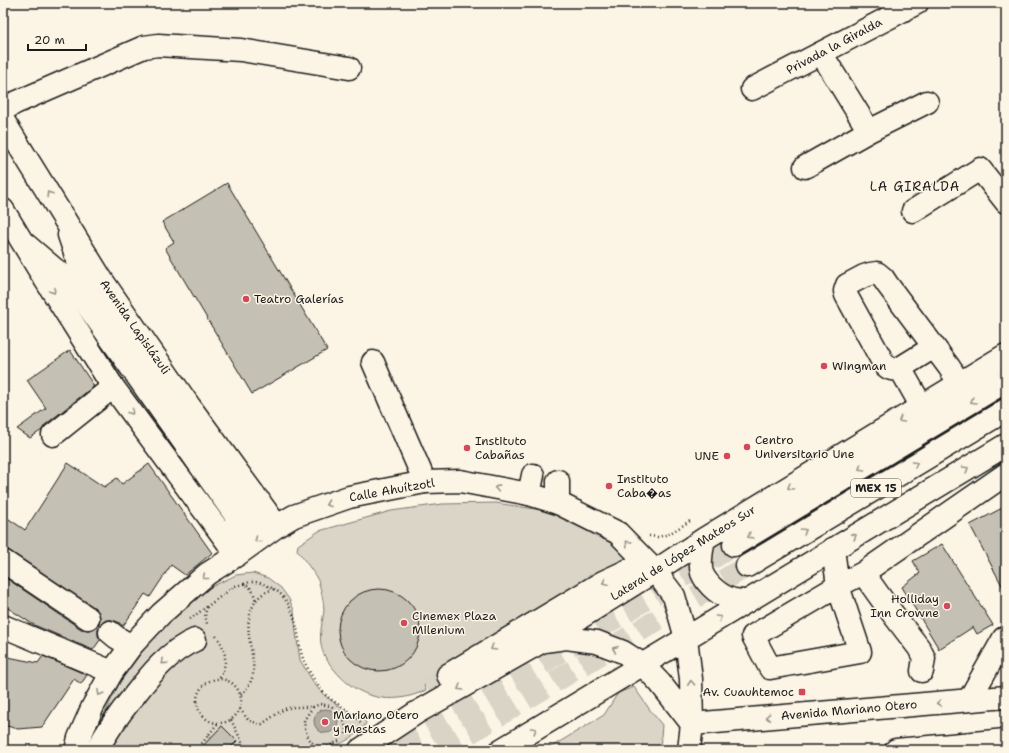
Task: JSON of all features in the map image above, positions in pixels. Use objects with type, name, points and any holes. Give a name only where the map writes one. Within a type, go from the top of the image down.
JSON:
[{"type":"main road","name":"Privada la Giralda","points":[[752,89],[909,5]]},
{"type":"main road","points":[[3,110],[15,103],[144,47],[158,45],[240,50],[349,68]]},
{"type":"main road","points":[[821,53],[869,131]]},
{"type":"main road","points":[[805,167],[869,131],[927,102]]},
{"type":"main road","name":"Avenida Lapislázuli","points":[[3,120],[102,280],[190,407],[277,526]]},
{"type":"main road","points":[[913,212],[980,169],[1006,202]]},
{"type":"main road","points":[[3,210],[113,387],[237,554]]},
{"type":"main road","points":[[21,240],[72,284],[238,519],[248,511],[83,276],[62,215]]},
{"type":"main road","points":[[934,347],[900,368],[891,370],[884,364],[846,295],[845,291],[847,284],[864,276],[877,273],[949,366],[960,384]]},
{"type":"main road","name":"Lateral de López Mateos Sur","points":[[352,741],[416,713],[543,641],[704,539],[1006,355]]},
{"type":"main road","points":[[373,362],[425,482]]},
{"type":"main road","points":[[900,368],[922,407]]},
{"type":"main road","name":"MEX 15","points":[[734,545],[1006,381]]},
{"type":"main road","points":[[53,435],[113,387]]},
{"type":"main road","name":"MEX 15","points":[[747,566],[1006,410]]},
{"type":"main road","points":[[501,750],[833,549],[1004,453]]},
{"type":"main road","points":[[833,549],[838,586],[860,652],[770,668],[753,636],[838,586],[863,573],[1006,474]]},
{"type":"main road","name":"Calle Ahuítzotl","points":[[76,750],[79,738],[93,706],[112,672],[131,646],[161,614],[207,574],[294,516],[349,497],[425,482],[460,481],[531,485],[558,503],[618,533],[655,571],[674,596],[686,638],[691,680],[692,724],[689,750]]},
{"type":"main road","points":[[558,481],[558,503]]},
{"type":"main road","points":[[219,530],[233,532],[244,529],[253,521],[259,509],[260,502]]},
{"type":"main road","points":[[704,539],[701,556],[702,573],[710,586],[722,596],[734,600],[748,601]]},
{"type":"main road","points":[[3,561],[88,618]]},
{"type":"main road","points":[[448,675],[603,582],[632,569],[655,571]]},
{"type":"main road","points":[[863,573],[919,648],[924,658],[922,671]]},
{"type":"main road","points":[[3,626],[112,672]]},
{"type":"main road","points":[[110,632],[131,646]]},
{"type":"main road","points":[[543,641],[566,638],[597,642],[622,652],[642,664],[660,683],[692,724]]},
{"type":"main road","points":[[969,700],[1004,638]]},
{"type":"main road","points":[[97,750],[113,722],[159,666],[174,652],[195,640]]},
{"type":"main road","name":"Avenida Mariano Otero","points":[[692,724],[1006,696]]},
{"type":"main road","points":[[896,750],[1006,740]]},
{"type":"path","points":[[647,535],[658,537],[669,534],[695,518]]},
{"type":"path","points":[[207,607],[235,586],[249,582],[259,582],[280,593],[290,605],[297,625],[303,660],[315,680],[326,695],[357,717],[363,725]]},
{"type":"path","points":[[244,584],[251,587],[256,601]]},
{"type":"path","points":[[240,695],[249,686],[253,673],[248,622],[251,610],[256,601],[267,591],[274,589]]},
{"type":"path","points":[[211,680],[226,680],[238,689],[241,702],[240,709],[231,720],[224,723],[217,724],[209,722],[203,718],[198,711],[196,696],[204,683],[211,680]]},
{"type":"path","points":[[320,704],[331,706],[342,714],[352,741],[321,750],[315,746],[305,730],[304,720],[314,707],[320,704]]},
{"type":"path","points":[[240,709],[250,721],[262,724],[284,709],[294,707],[314,707]]},
{"type":"path","points":[[231,720],[245,750]]},
{"type":"path","points":[[197,750],[217,724]]},
{"type":"shaded area","points":[[496,503],[548,511],[600,535],[621,550],[627,563],[427,682],[424,686],[426,690],[400,698],[375,697],[363,693],[342,678],[329,663],[322,651],[320,636],[324,604],[319,583],[297,550],[298,545],[319,531],[391,511],[442,504]]},
{"type":"shaded area","points":[[253,573],[268,578],[281,588],[289,599],[294,610],[300,660],[315,685],[325,696],[343,709],[364,719],[366,723],[364,727],[349,739],[327,750],[101,750],[94,735],[121,680],[148,644],[165,625],[207,589],[236,575]]},
{"type":"shaded area","points":[[634,687],[662,725],[660,749],[546,750],[604,715],[618,693]]},
{"type":"shaded area","points":[[326,709],[335,712],[338,721],[335,730],[326,733],[317,730],[314,721],[317,712]]},
{"type":"building","name":"Teatro Galerías","points":[[227,183],[327,350],[252,394],[165,248],[174,242],[162,222]]},
{"type":"building","points":[[70,350],[94,386],[45,425],[42,430],[30,438],[17,429],[46,408],[27,380]]},
{"type":"building","points":[[68,463],[104,487],[117,478],[122,484],[149,464],[212,553],[185,575],[171,565],[150,597],[145,594],[123,626],[112,620],[106,620],[101,624],[98,630],[98,636],[101,640],[93,650],[34,625],[3,605],[3,576],[81,629],[93,629],[99,625],[99,613],[95,608],[10,551],[3,549],[3,515],[25,530]]},
{"type":"building","points":[[1006,506],[1006,593],[970,525]]},
{"type":"building","name":"Holliday Inn Crowne","points":[[942,544],[993,625],[977,634],[973,627],[939,649],[902,587],[920,573],[913,561]]},
{"type":"building","points":[[379,589],[395,592],[408,601],[417,614],[420,630],[417,646],[408,659],[395,668],[379,671],[363,668],[350,659],[341,646],[338,630],[341,614],[350,601],[363,592]]},
{"type":"building","points":[[3,656],[38,663],[43,656],[87,675],[81,684],[74,679],[42,727],[18,729],[3,725]]},
{"type":"building","points":[[222,726],[237,741],[228,750],[199,750]]},
{"type":"tunnel","points":[[401,750],[734,545]]},
{"type":"tunnel","points":[[441,750],[747,566]]},
{"type":"tunnel","points":[[426,687],[448,675]]},
{"type":"place","name":"Teatro Galerías","points":[[246,299]]},
{"type":"place","name":"Wingman","points":[[824,366]]},
{"type":"place","name":"Centro Universitario Une","points":[[747,447]]},
{"type":"place","name":"Instituto Cabañas","points":[[467,448]]},
{"type":"place","name":"UNE","points":[[727,456]]},
{"type":"place","name":"Instituto Caba�as","points":[[609,486]]},
{"type":"place","name":"Holliday Inn Crowne","points":[[947,606]]},
{"type":"place","name":"Cinemex Plaza Milenium","points":[[404,623]]},
{"type":"place","name":"Av. Cuauhtemoc","points":[[802,692]]},
{"type":"place","name":"Mariano Otero y Mestas","points":[[325,722]]},
{"type":"district","name":"LA GIRALDA","points":[[915,186]]}]
